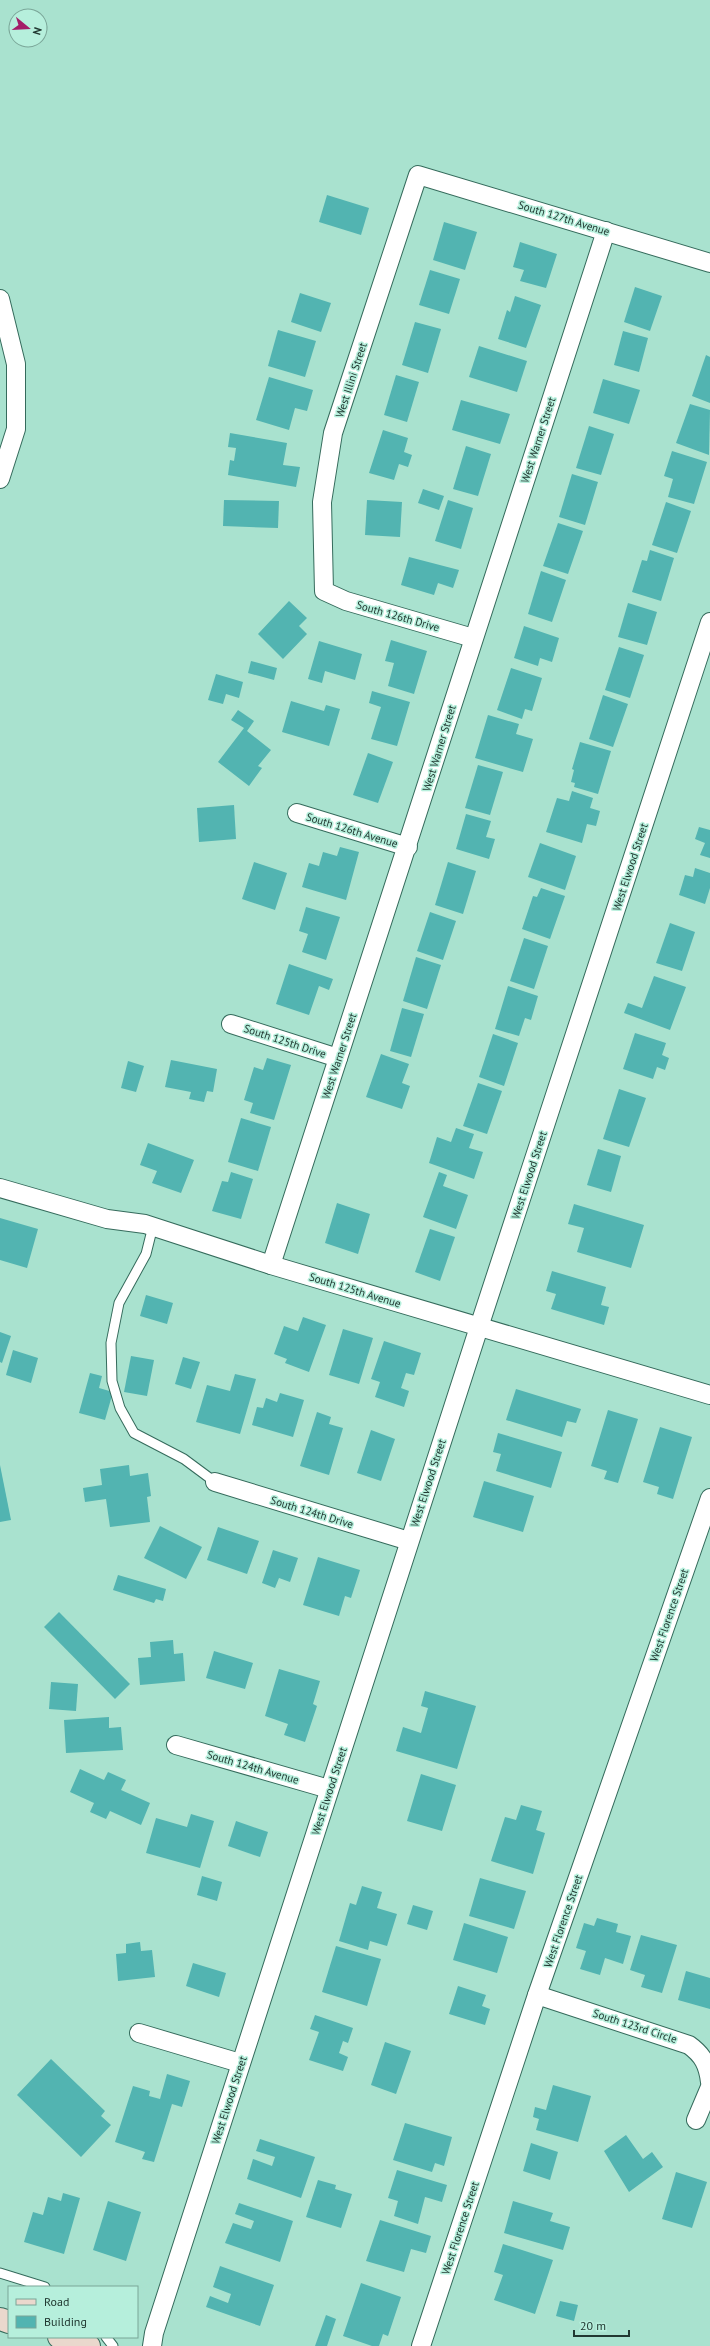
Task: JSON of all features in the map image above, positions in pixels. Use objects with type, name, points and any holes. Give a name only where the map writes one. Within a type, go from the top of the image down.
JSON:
[{"type":"main road","points":[[62,2338],[89,2346]]},
{"type":"street","name":"South 127th Avenue","points":[[418,175],[710,262]]},
{"type":"street","name":"West Illini Street","points":[[324,591],[322,502],[333,433],[418,175]]},
{"type":"street","name":"West Warner Street","points":[[271,1265],[606,231]]},
{"type":"street","points":[[0,299],[16,364],[16,429],[0,480]]},
{"type":"street","name":"South 126th Drive","points":[[324,591],[346,601],[473,638]]},
{"type":"street","name":"West Elwood Street","points":[[152,2346],[154,2333],[240,2063],[710,622]]},
{"type":"street","name":"South 126th Avenue","points":[[297,813],[408,846]]},
{"type":"street","name":"South 125th Drive","points":[[231,1024],[338,1058]]},
{"type":"street","name":"South 125th Avenue","points":[[0,1188],[107,1219],[153,1226],[271,1265],[710,1395]]},
{"type":"street","name":"South 124th Drive","points":[[215,1482],[409,1541]]},
{"type":"street","name":"West Florence Street","points":[[421,2346],[537,1995],[710,1498]]},
{"type":"street","name":"South 124th Avenue","points":[[176,1745],[330,1789]]},
{"type":"street","name":"South 123rd Circle","points":[[537,1995],[690,2044],[702,2054],[708,2070],[710,2082]]},
{"type":"street","points":[[139,2033],[240,2063]]},
{"type":"street","points":[[696,2120],[710,2087]]},
{"type":"lane","points":[[153,1226],[146,1254],[119,1303],[111,1343],[112,1381],[120,1408],[134,1433],[184,1458],[215,1482]]},
{"type":"lane","points":[[0,2273],[42,2286]]},
{"type":"lane","points":[[107,2338],[113,2346]]},
{"type":"building","points":[[327,195],[369,208],[361,235],[319,222]]},
{"type":"building","points":[[444,222],[477,232],[465,270],[433,260]]},
{"type":"building","points":[[520,242],[557,254],[546,288],[520,281],[524,270],[513,267]]},
{"type":"building","points":[[430,270],[460,279],[449,314],[419,305]]},
{"type":"building","points":[[635,287],[662,296],[650,331],[624,322]]},
{"type":"building","points":[[300,293],[331,303],[321,332],[291,322]]},
{"type":"building","points":[[515,296],[541,305],[526,348],[498,339],[507,310],[510,312]]},
{"type":"building","points":[[415,322],[441,329],[428,373],[402,365]]},
{"type":"building","points":[[278,330],[316,341],[305,377],[268,366]]},
{"type":"building","points":[[623,331],[648,338],[639,372],[614,365]]},
{"type":"building","points":[[479,346],[527,361],[517,392],[469,377]]},
{"type":"building","points":[[706,355],[710,357],[710,403],[692,396]]},
{"type":"building","points":[[396,375],[419,382],[407,422],[384,415]]},
{"type":"building","points":[[269,377],[313,390],[307,411],[295,408],[289,430],[256,420]]},
{"type":"building","points":[[603,379],[640,390],[629,424],[593,413]]},
{"type":"building","points":[[461,400],[510,414],[500,444],[452,430]]},
{"type":"building","points":[[690,404],[710,410],[709,455],[676,443]]},
{"type":"building","points":[[589,426],[614,434],[601,475],[576,468]]},
{"type":"building","points":[[383,430],[408,438],[404,452],[412,455],[408,467],[399,464],[394,480],[369,473]]},
{"type":"building","points":[[230,433],[287,443],[283,465],[300,467],[296,487],[228,475],[230,460],[234,461],[236,448],[228,447]]},
{"type":"building","points":[[466,446],[491,454],[478,496],[453,489]]},
{"type":"building","points":[[672,451],[707,462],[694,504],[668,497],[673,479],[664,476]]},
{"type":"building","points":[[572,474],[598,482],[585,525],[559,517]]},
{"type":"building","points":[[423,489],[444,496],[439,510],[418,503]]},
{"type":"building","points":[[224,500],[279,501],[278,528],[223,526]]},
{"type":"building","points":[[367,500],[402,502],[400,537],[365,535]]},
{"type":"building","points":[[448,500],[473,508],[461,549],[435,541]]},
{"type":"building","points":[[666,502],[691,511],[677,553],[652,545]]},
{"type":"building","points":[[558,523],[583,531],[568,574],[543,566]]},
{"type":"building","points":[[650,550],[674,558],[661,601],[632,592],[642,560],[647,561]]},
{"type":"building","points":[[409,557],[459,570],[453,588],[438,583],[434,595],[401,585]]},
{"type":"building","points":[[541,571],[566,580],[552,622],[528,614]]},
{"type":"building","points":[[289,601],[307,618],[299,626],[307,634],[283,659],[258,634]]},
{"type":"building","points":[[628,603],[657,612],[647,645],[618,637]]},
{"type":"building","points":[[524,626],[559,638],[552,662],[540,658],[538,666],[514,658]]},
{"type":"building","points":[[391,640],[427,651],[414,694],[388,686],[394,663],[385,661]]},
{"type":"building","points":[[319,641],[362,654],[355,680],[325,671],[322,683],[308,679]]},
{"type":"building","points":[[619,647],[644,655],[630,698],[605,690]]},
{"type":"building","points":[[251,661],[277,668],[274,680],[248,673]]},
{"type":"building","points":[[511,668],[542,678],[532,711],[525,709],[522,719],[497,710]]},
{"type":"building","points":[[216,674],[243,682],[239,698],[226,694],[223,704],[208,700]]},
{"type":"building","points":[[372,691],[410,702],[397,746],[371,739],[381,707],[369,703]]},
{"type":"building","points":[[603,695],[628,704],[613,747],[589,739]]},
{"type":"building","points":[[291,701],[324,711],[326,705],[340,709],[329,746],[282,732]]},
{"type":"building","points":[[238,710],[254,721],[247,731],[271,750],[258,766],[262,768],[249,786],[218,762],[244,728],[231,720]]},
{"type":"building","points":[[488,715],[519,724],[516,734],[533,739],[523,772],[475,758]]},
{"type":"building","points":[[580,742],[611,751],[598,794],[574,787],[575,783],[571,782],[574,770],[572,769]]},
{"type":"building","points":[[368,753],[393,762],[378,803],[353,795]]},
{"type":"building","points":[[478,765],[503,772],[490,815],[465,808]]},
{"type":"building","points":[[572,791],[593,798],[590,808],[600,811],[596,826],[587,824],[582,843],[546,832],[557,798],[569,801]]},
{"type":"building","points":[[234,805],[236,839],[199,842],[197,808]]},
{"type":"building","points":[[466,814],[491,821],[486,837],[495,839],[489,859],[456,849]]},
{"type":"building","points":[[699,827],[710,830],[710,858],[700,855],[705,843],[695,839]]},
{"type":"building","points":[[540,843],[576,856],[565,890],[528,877]]},
{"type":"building","points":[[340,847],[359,852],[346,900],[302,887],[309,863],[319,866],[323,852],[337,856]]},
{"type":"building","points":[[254,862],[287,873],[275,910],[242,899]]},
{"type":"building","points":[[448,862],[476,871],[463,914],[435,905]]},
{"type":"building","points":[[695,868],[710,873],[710,888],[705,904],[679,895],[685,875],[693,877]]},
{"type":"building","points":[[541,888],[565,896],[550,939],[522,929],[533,896],[537,897]]},
{"type":"building","points":[[306,907],[340,917],[326,960],[302,952],[308,934],[299,931]]},
{"type":"building","points":[[430,912],[456,921],[443,960],[417,951]]},
{"type":"building","points":[[670,923],[695,932],[682,971],[656,963]]},
{"type":"building","points":[[524,938],[548,946],[534,989],[510,981]]},
{"type":"building","points":[[416,957],[441,965],[427,1009],[403,1001]]},
{"type":"building","points":[[289,964],[333,979],[329,990],[319,986],[309,1015],[276,1004]]},
{"type":"building","points":[[654,976],[686,987],[670,1030],[624,1013],[628,1003],[642,1008]]},
{"type":"building","points":[[508,986],[538,996],[531,1020],[525,1018],[519,1036],[495,1029]]},
{"type":"building","points":[[402,1008],[424,1014],[411,1057],[390,1051]]},
{"type":"building","points":[[635,1033],[666,1043],[662,1055],[669,1058],[665,1070],[657,1067],[653,1079],[623,1069]]},
{"type":"building","points":[[493,1034],[518,1043],[504,1086],[479,1077]]},
{"type":"building","points":[[381,1054],[409,1064],[402,1083],[410,1086],[402,1109],[366,1097]]},
{"type":"building","points":[[267,1058],[291,1065],[274,1120],[250,1113],[253,1103],[244,1100],[254,1067],[263,1070]]},
{"type":"building","points":[[171,1060],[217,1069],[213,1092],[207,1091],[204,1102],[189,1099],[191,1092],[165,1087]]},
{"type":"building","points":[[128,1061],[144,1066],[136,1092],[121,1088]]},
{"type":"building","points":[[478,1083],[502,1091],[487,1134],[463,1126]]},
{"type":"building","points":[[619,1089],[646,1098],[629,1147],[603,1139]]},
{"type":"building","points":[[241,1118],[271,1127],[258,1171],[228,1162]]},
{"type":"building","points":[[456,1128],[474,1134],[469,1148],[483,1152],[474,1179],[429,1163],[437,1137],[451,1142]]},
{"type":"building","points":[[148,1143],[194,1160],[181,1193],[152,1183],[157,1171],[140,1165]]},
{"type":"building","points":[[598,1149],[621,1156],[611,1192],[587,1185]]},
{"type":"building","points":[[231,1172],[253,1179],[241,1219],[212,1211],[222,1181],[228,1182]]},
{"type":"building","points":[[439,1172],[447,1175],[443,1186],[468,1195],[456,1229],[423,1217]]},
{"type":"building","points":[[337,1203],[370,1214],[358,1254],[325,1243]]},
{"type":"building","points":[[574,1204],[644,1225],[631,1268],[577,1252],[584,1228],[568,1224]]},
{"type":"building","points":[[0,1218],[38,1229],[27,1268],[0,1260]]},
{"type":"building","points":[[430,1229],[455,1237],[440,1281],[415,1272]]},
{"type":"building","points":[[552,1271],[606,1287],[601,1305],[609,1307],[604,1325],[551,1309],[556,1294],[546,1291]]},
{"type":"building","points":[[146,1295],[173,1303],[167,1324],[140,1316]]},
{"type":"building","points":[[303,1317],[326,1325],[309,1372],[285,1363],[287,1359],[274,1354],[284,1326],[298,1331]]},
{"type":"building","points":[[343,1329],[373,1338],[359,1384],[329,1375]]},
{"type":"building","points":[[0,1332],[11,1336],[2,1363],[0,1362]]},
{"type":"building","points":[[384,1341],[421,1353],[414,1375],[406,1373],[401,1388],[409,1391],[404,1407],[375,1397],[380,1382],[371,1379]]},
{"type":"building","points":[[13,1350],[38,1358],[31,1383],[6,1375]]},
{"type":"building","points":[[131,1356],[154,1360],[147,1396],[124,1392]]},
{"type":"building","points":[[183,1357],[200,1362],[191,1389],[175,1384]]},
{"type":"building","points":[[90,1373],[102,1376],[99,1388],[113,1392],[105,1420],[79,1413]]},
{"type":"building","points":[[235,1374],[256,1379],[240,1434],[196,1422],[207,1385],[230,1391]]},
{"type":"building","points":[[516,1389],[581,1409],[576,1423],[567,1421],[562,1437],[506,1420]]},
{"type":"building","points":[[280,1393],[304,1400],[293,1437],[252,1425],[257,1407],[263,1408],[266,1398],[277,1402]]},
{"type":"building","points":[[608,1410],[638,1419],[618,1483],[604,1479],[607,1471],[591,1466]]},
{"type":"building","points":[[317,1412],[331,1417],[329,1424],[343,1428],[329,1475],[300,1466]]},
{"type":"building","points":[[660,1427],[692,1437],[673,1499],[657,1494],[659,1487],[643,1482]]},
{"type":"building","points":[[371,1430],[395,1439],[381,1481],[357,1473]]},
{"type":"building","points":[[498,1433],[562,1452],[551,1488],[496,1471],[501,1454],[493,1452]]},
{"type":"building","points":[[0,1465],[11,1520],[0,1522]]},
{"type":"building","points":[[129,1465],[130,1476],[148,1473],[151,1496],[147,1497],[150,1522],[110,1527],[106,1499],[85,1502],[83,1488],[102,1485],[100,1469]]},
{"type":"building","points":[[484,1481],[534,1496],[523,1532],[473,1517]]},
{"type":"building","points":[[160,1526],[202,1547],[186,1579],[144,1558]]},
{"type":"building","points":[[218,1527],[259,1541],[247,1574],[207,1560]]},
{"type":"building","points":[[273,1550],[298,1558],[290,1582],[279,1578],[275,1588],[262,1583]]},
{"type":"building","points":[[318,1557],[360,1570],[351,1598],[345,1596],[339,1616],[303,1605]]},
{"type":"building","points":[[118,1575],[166,1589],[163,1601],[156,1599],[154,1603],[113,1590]]},
{"type":"building","points":[[59,1612],[130,1684],[115,1699],[44,1627]]},
{"type":"building","points":[[173,1640],[174,1654],[183,1653],[185,1681],[140,1685],[138,1658],[151,1657],[150,1642]]},
{"type":"building","points":[[214,1651],[253,1663],[245,1689],[206,1678]]},
{"type":"building","points":[[279,1669],[320,1681],[313,1704],[317,1706],[305,1742],[284,1735],[288,1724],[265,1716]]},
{"type":"building","points":[[51,1682],[78,1684],[76,1711],[49,1709]]},
{"type":"building","points":[[425,1691],[476,1706],[457,1769],[396,1751],[403,1727],[421,1733],[428,1708],[421,1706]]},
{"type":"building","points":[[109,1717],[109,1728],[121,1727],[123,1750],[66,1753],[64,1720]]},
{"type":"building","points":[[80,1769],[104,1780],[108,1772],[126,1780],[121,1790],[150,1803],[141,1825],[110,1811],[106,1819],[90,1812],[94,1803],[70,1792]]},
{"type":"building","points":[[421,1774],[456,1785],[442,1831],[407,1821]]},
{"type":"building","points":[[521,1805],[542,1811],[536,1830],[545,1833],[533,1874],[491,1861],[505,1817],[516,1820]]},
{"type":"building","points":[[191,1814],[214,1821],[200,1868],[146,1853],[156,1818],[187,1827]]},
{"type":"building","points":[[236,1821],[268,1832],[260,1857],[228,1846]]},
{"type":"building","points":[[202,1876],[222,1882],[217,1901],[197,1895]]},
{"type":"building","points":[[480,1878],[526,1891],[514,1929],[469,1916]]},
{"type":"building","points":[[362,1886],[382,1892],[377,1908],[397,1914],[387,1946],[370,1941],[368,1950],[339,1941],[350,1903],[356,1905]]},
{"type":"building","points":[[413,1905],[433,1911],[427,1930],[407,1924]]},
{"type":"building","points":[[597,1918],[618,1924],[616,1932],[631,1936],[623,1964],[605,1958],[600,1975],[580,1969],[586,1951],[576,1948],[584,1923],[594,1926]]},
{"type":"building","points":[[464,1923],[508,1937],[497,1973],[453,1960]]},
{"type":"building","points":[[641,1935],[677,1945],[662,1993],[641,1987],[645,1975],[630,1970]]},
{"type":"building","points":[[140,1942],[141,1951],[152,1950],[155,1977],[118,1981],[116,1954],[126,1953],[126,1944]]},
{"type":"building","points":[[336,1946],[381,1959],[367,2006],[322,1992]]},
{"type":"building","points":[[193,1963],[226,1973],[219,1997],[186,1986]]},
{"type":"building","points":[[686,1971],[710,1978],[710,2009],[678,2000]]},
{"type":"building","points":[[458,1986],[486,1995],[482,2006],[490,2009],[485,2025],[449,2014]]},
{"type":"building","points":[[315,2015],[353,2028],[348,2043],[343,2041],[339,2053],[348,2057],[343,2071],[309,2060],[319,2032],[310,2029]]},
{"type":"building","points":[[385,2042],[411,2051],[396,2094],[371,2085]]},
{"type":"building","points":[[51,2059],[105,2111],[101,2116],[111,2125],[81,2157],[17,2095]]},
{"type":"building","points":[[167,2074],[190,2081],[182,2107],[172,2104],[154,2162],[142,2159],[145,2152],[115,2142],[133,2086],[150,2091],[149,2096],[160,2099]]},
{"type":"building","points":[[553,2085],[591,2096],[578,2142],[536,2130],[539,2119],[533,2117],[535,2107],[546,2110]]},
{"type":"building","points":[[405,2123],[452,2137],[444,2166],[435,2163],[432,2172],[393,2160]]},
{"type":"building","points":[[626,2135],[643,2159],[652,2152],[663,2167],[629,2192],[604,2151]]},
{"type":"building","points":[[260,2139],[315,2157],[301,2198],[247,2179],[253,2159],[272,2166],[275,2157],[256,2151]]},
{"type":"building","points":[[531,2143],[558,2152],[550,2180],[523,2171]]},
{"type":"building","points":[[397,2170],[447,2185],[442,2202],[425,2197],[418,2224],[394,2216],[398,2201],[388,2198]]},
{"type":"building","points":[[676,2172],[707,2182],[692,2228],[662,2219]]},
{"type":"building","points":[[318,2180],[336,2185],[335,2189],[352,2194],[341,2228],[306,2217]]},
{"type":"building","points":[[63,2193],[80,2198],[64,2254],[24,2242],[33,2212],[43,2215],[48,2197],[61,2201]]},
{"type":"building","points":[[108,2201],[141,2212],[126,2261],[93,2250]]},
{"type":"building","points":[[513,2201],[553,2213],[550,2221],[570,2227],[563,2250],[504,2233]]},
{"type":"building","points":[[239,2203],[293,2221],[280,2262],[225,2243],[233,2223],[251,2229],[254,2221],[235,2214]]},
{"type":"building","points":[[380,2220],[431,2236],[426,2253],[411,2249],[404,2272],[366,2261]]},
{"type":"building","points":[[503,2244],[553,2260],[535,2314],[494,2300],[503,2275],[494,2272]]},
{"type":"building","points":[[220,2266],[274,2285],[260,2326],[206,2307],[210,2296],[228,2303],[231,2294],[213,2287]]},
{"type":"building","points":[[361,2283],[401,2297],[388,2336],[383,2334],[379,2346],[372,2346],[343,2336]]},
{"type":"building","points":[[560,2301],[578,2305],[574,2321],[556,2316]]},
{"type":"building","points":[[326,2315],[336,2319],[327,2346],[315,2346]]}]
